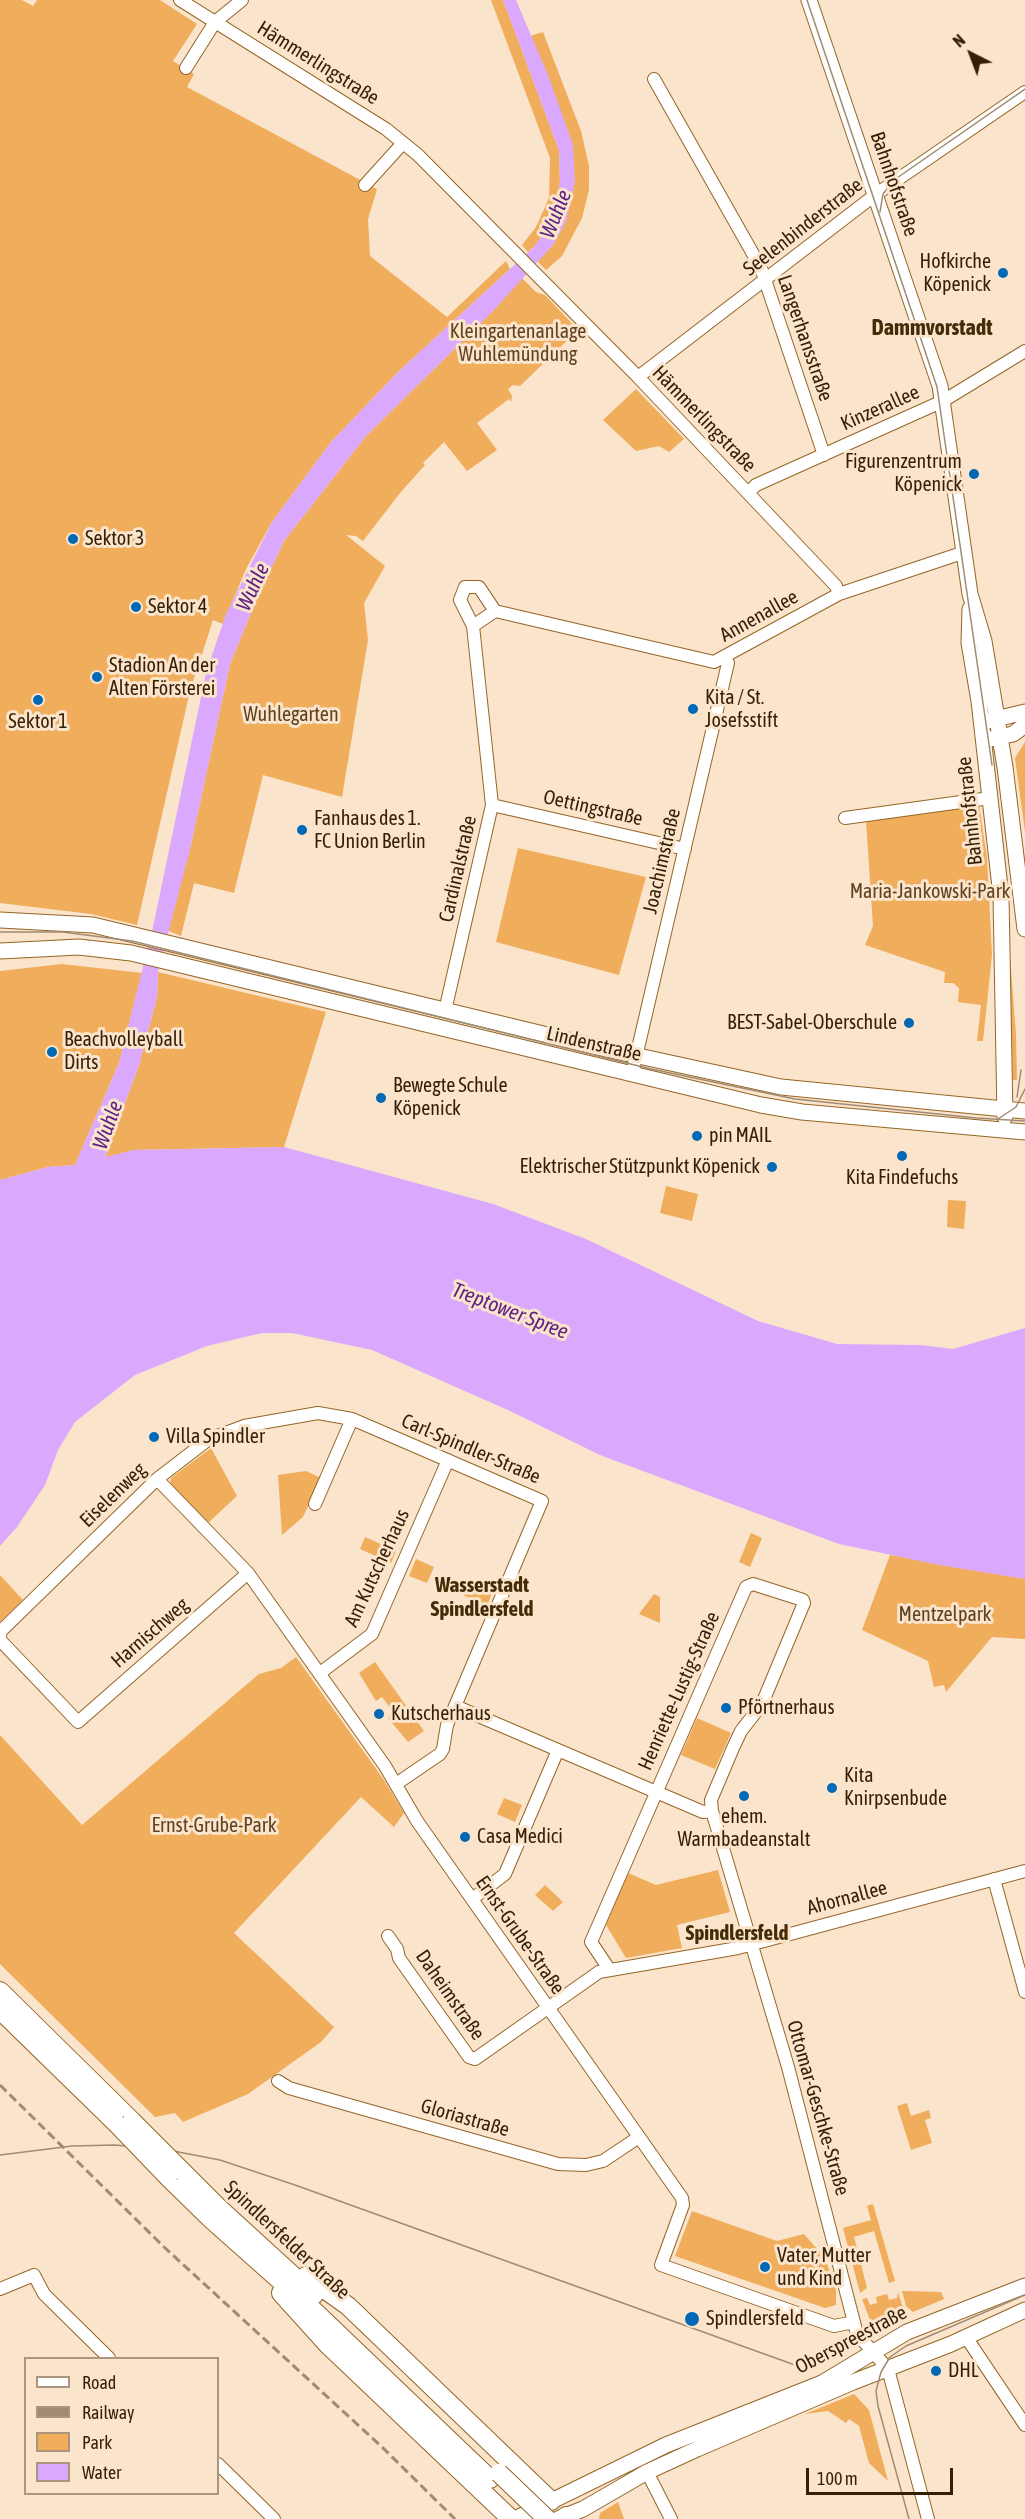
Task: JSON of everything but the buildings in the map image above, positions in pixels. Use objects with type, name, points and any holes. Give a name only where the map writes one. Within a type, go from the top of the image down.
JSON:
[{"type":"highway","name":"Spindlersfelder Straße","points":[[0,1991],[176,2175],[494,2476],[531,2519]]},
{"type":"highway","name":"Spindlersfelder Straße","points":[[0,2010],[124,2122]]},
{"type":"highway","points":[[262,2256],[348,2306],[549,2510]]},
{"type":"highway","points":[[262,2256],[285,2298],[328,2345],[511,2519]]},
{"type":"highway","name":"Spindlersfelder Straße","points":[[494,2476],[549,2510]]},
{"type":"main road","name":"Bahnhofstraße","points":[[810,0],[943,400],[970,594],[969,643],[989,721],[999,738],[1014,833],[1025,929]]},
{"type":"main road","points":[[989,721],[1025,712]]},
{"type":"main road","name":"Bahnhofstraße","points":[[989,721],[983,740],[1001,896],[1006,1131]]},
{"type":"main road","points":[[983,740],[1013,734],[1025,725]]},
{"type":"main road","name":"Lindenstraße","points":[[0,920],[93,925],[445,1011],[781,1088],[1025,1111]]},
{"type":"main road","name":"Lindenstraße","points":[[0,951],[79,947],[153,958],[761,1105],[802,1112],[1025,1132]]},
{"type":"main road","name":"Oberspreestraße","points":[[515,2519],[549,2510],[822,2383],[912,2330],[1025,2286]]},
{"type":"main road","name":"Oberspreestraße","points":[[564,2518],[700,2440],[888,2369],[1025,2310]]},
{"type":"main road","name":"Spindlersfelder Straße","points":[[549,2510],[564,2518]]},
{"type":"street","name":"Hämmerlingstraße","points":[[180,0],[378,123],[436,172],[638,377],[836,586],[839,594]]},
{"type":"street","points":[[186,68],[215,22],[242,0]]},
{"type":"street","name":"Langerhansstraße","points":[[654,80],[766,280],[824,455]]},
{"type":"street","name":"Seelenbinderstraße","points":[[638,377],[875,195],[1025,92]]},
{"type":"street","points":[[365,185],[403,143]]},
{"type":"street","name":"Kinzerallee","points":[[748,493],[756,485],[943,400],[1025,351]]},
{"type":"street","name":"Annenallee","points":[[495,611],[714,662],[839,594],[965,552]]},
{"type":"street","name":"Cardinalstraße","points":[[445,1011],[492,805],[473,626],[460,600],[465,587],[479,587],[495,611]]},
{"type":"street","points":[[473,626],[495,611]]},
{"type":"street","name":"Joachimstraße","points":[[632,1074],[728,663],[725,657]]},
{"type":"street","points":[[846,818],[990,798]]},
{"type":"street","name":"Oettingstraße","points":[[492,805],[685,849]]},
{"type":"street","name":"Carl-Spindler-Straße","points":[[278,1419],[318,1413],[352,1419],[542,1501],[455,1706],[440,1754],[396,1784]]},
{"type":"street","name":"Eiselenweg","points":[[0,1638],[1,1630],[157,1479],[210,1439],[244,1426],[278,1419]]},
{"type":"street","points":[[315,1504],[352,1419]]},
{"type":"street","name":"Am Kutscherhaus","points":[[321,1673],[372,1634],[448,1460]]},
{"type":"street","name":"Ernst-Grube-Straße","points":[[157,1479],[248,1573],[321,1673],[396,1784],[417,1821],[682,2198],[683,2205],[661,2265],[834,2326],[854,2322]]},
{"type":"street","name":"Harnischweg","points":[[0,1638],[78,1722],[248,1573]]},
{"type":"street","name":"Henriette-Lustig-Straße","points":[[609,1969],[591,1942],[746,1587],[753,1584],[803,1600],[804,1603],[760,1707]]},
{"type":"street","points":[[455,1706],[703,1812],[712,1811]]},
{"type":"street","name":"Ottomar-Geschke-Straße","points":[[760,1707],[738,1736],[711,1800],[712,1811],[794,2089],[846,2283],[857,2334],[888,2369],[928,2519]]},
{"type":"street","points":[[472,1899],[505,1874],[558,1750]]},
{"type":"street","name":"Ahornallee","points":[[548,2009],[599,1972],[609,1969],[752,1944],[1025,1871]]},
{"type":"street","points":[[994,1879],[1025,1992]]},
{"type":"street","name":"Daheimstraße","points":[[388,1936],[398,1949],[399,1958],[469,2057],[475,2060],[548,2009]]},
{"type":"street","name":"Gloriastraße","points":[[278,2081],[289,2088],[558,2164],[586,2165],[603,2161],[639,2137]]},
{"type":"street","points":[[0,2289],[34,2275],[45,2294],[108,2357]]},
{"type":"street","points":[[966,2337],[1025,2425]]},
{"type":"street","points":[[219,2465],[274,2519]]},
{"type":"street","points":[[647,2472],[671,2519]]},
{"type":"green space","points":[[0,0],[22,0],[33,6],[37,0],[160,0],[197,24],[173,61],[194,74],[187,87],[377,189],[368,219],[370,256],[447,317],[506,261],[510,269],[398,372],[331,442],[272,522],[246,569],[223,624],[213,620],[190,691],[137,925],[91,914],[0,903]]},
{"type":"green space","points":[[491,0],[503,0],[559,150],[560,182],[554,213],[536,245],[528,252],[522,245],[536,227],[549,198],[550,158]]},
{"type":"green space","points":[[543,32],[581,131],[589,166],[589,190],[582,218],[562,256],[546,270],[537,261],[553,245],[566,221],[575,179],[530,36]]},
{"type":"green space","points":[[521,277],[536,292],[545,295],[578,330],[520,386],[513,385],[508,389],[512,396],[511,402],[509,399],[477,423],[497,450],[467,471],[444,442],[423,463],[425,465],[363,541],[356,536],[346,535],[385,566],[364,603],[368,640],[342,797],[263,775],[234,893],[194,883],[181,936],[167,930],[190,849],[230,664],[284,541],[366,436],[493,311]]},
{"type":"green space","points":[[636,389],[684,439],[669,452],[659,446],[636,451],[603,420]]},
{"type":"green space","points":[[1025,742],[1025,832],[1015,758]]},
{"type":"green space","name":"Maria-Jankowski-Park","points":[[979,804],[987,858],[992,955],[983,1041],[977,1041],[981,1005],[958,1002],[959,988],[953,983],[944,983],[945,972],[865,945],[873,926],[866,820]]},
{"type":"green space","points":[[518,848],[646,877],[619,975],[496,942]]},
{"type":"green space","points":[[1005,889],[1016,1035],[1017,1080],[1013,1080]]},
{"type":"green space","points":[[62,964],[142,973],[119,1063],[75,1165],[48,1167],[0,1180],[0,971]]},
{"type":"green space","points":[[158,972],[326,1012],[284,1147],[134,1150],[105,1158],[139,1065],[157,997]]},
{"type":"green space","points":[[666,1186],[698,1194],[692,1221],[660,1213]]},
{"type":"green space","points":[[948,1200],[966,1201],[964,1229],[947,1227]]},
{"type":"green space","points":[[211,1448],[237,1496],[208,1523],[170,1485],[171,1478]]},
{"type":"green space","points":[[306,1471],[321,1478],[303,1517],[282,1535],[278,1475]]},
{"type":"green space","points":[[751,1533],[762,1538],[750,1567],[739,1562]]},
{"type":"green space","points":[[365,1537],[396,1551],[391,1563],[360,1549]]},
{"type":"green space","name":"Mentzelpark","points":[[890,1555],[1025,1579],[1025,1639],[992,1637],[946,1692],[944,1685],[934,1687],[928,1661],[862,1630]]},
{"type":"green space","points":[[416,1559],[434,1567],[427,1583],[409,1576]]},
{"type":"green space","points":[[0,1575],[23,1600],[0,1622]]},
{"type":"green space","points":[[459,1579],[492,1593],[487,1606],[454,1591]]},
{"type":"green space","points":[[654,1594],[660,1597],[660,1623],[639,1614]]},
{"type":"green space","name":"Ernst-Grube-Park","points":[[296,1657],[384,1780],[404,1813],[394,1827],[361,1797],[234,1933],[334,2027],[321,2042],[248,2094],[183,2122],[175,2113],[155,2117],[0,1964],[0,1735],[82,1825],[259,1674],[281,1668]]},
{"type":"green space","points":[[375,1662],[424,1731],[408,1742],[388,1718],[394,1713],[382,1697],[376,1701],[359,1673]]},
{"type":"green space","points":[[697,1718],[731,1733],[715,1769],[681,1755]]},
{"type":"green space","points":[[504,1798],[522,1805],[515,1822],[497,1814]]},
{"type":"green space","points":[[718,1870],[730,1912],[677,1925],[682,1948],[626,1958],[606,1925],[628,1873],[656,1885]]},
{"type":"green space","points":[[545,1885],[563,1902],[553,1911],[535,1895]]},
{"type":"green space","points":[[907,2103],[911,2116],[929,2110],[931,2118],[925,2120],[932,2143],[911,2150],[897,2106]]},
{"type":"green space","points":[[873,2204],[895,2281],[889,2283],[874,2231],[854,2237],[867,2288],[860,2293],[843,2228],[871,2220],[867,2206]]},
{"type":"green space","points":[[692,2211],[777,2241],[804,2234],[825,2258],[836,2290],[836,2305],[825,2308],[675,2256]]},
{"type":"green space","points":[[902,2291],[941,2292],[944,2299],[913,2312],[906,2306]]},
{"type":"green space","points":[[898,2292],[904,2311],[901,2318],[882,2326],[870,2320],[862,2299],[867,2298],[870,2305],[877,2303],[876,2297],[887,2294],[889,2300],[897,2298]]},
{"type":"green space","points":[[854,2394],[869,2410],[888,2481],[869,2463],[859,2426],[849,2419],[846,2423],[828,2411],[805,2414]]},
{"type":"green space","points":[[618,2502],[624,2519],[599,2519],[600,2513]]},
{"type":"water","points":[[503,0],[516,0],[548,75],[573,145],[575,182],[566,221],[553,245],[493,311],[366,436],[284,541],[230,664],[190,849],[158,972],[157,997],[139,1065],[105,1157],[134,1150],[284,1147],[493,1204],[586,1239],[758,1321],[837,1344],[920,1345],[953,1349],[1025,1328],[1025,1579],[939,1565],[839,1544],[600,1455],[510,1411],[372,1350],[292,1333],[262,1333],[207,1346],[135,1375],[75,1422],[58,1450],[45,1485],[17,1527],[0,1546],[0,1180],[48,1167],[75,1165],[119,1063],[153,927],[206,673],[226,614],[272,522],[331,442],[398,372],[536,245],[554,213],[560,182],[559,150]]},
{"type":"tram line","points":[[807,0],[937,387],[992,765]]},
{"type":"tram line","points":[[880,212],[883,194],[894,180],[1025,89]]},
{"type":"tram line","points":[[0,932],[63,932],[132,941],[651,1069],[795,1099],[1025,1121]]},
{"type":"tram line","points":[[1017,1097],[1021,1070]]},
{"type":"tram line","points":[[998,1119],[1016,1107],[1025,1089]]},
{"type":"tram line","points":[[0,2155],[72,2146],[115,2145],[168,2150],[220,2160],[806,2369]]},
{"type":"tram line","points":[[909,2519],[878,2406],[876,2391],[881,2372],[890,2357],[906,2346],[1025,2295]]},
{"type":"railway","points":[[0,2085],[164,2247],[382,2447],[455,2519]]},
{"type":"place","name":"Hofkirche Köpenick","points":[[1003,273]]},
{"type":"place","name":"Figurenzentrum Köpenick","points":[[974,474]]},
{"type":"place","name":"Sektor 3","points":[[73,539]]},
{"type":"place","name":"Sektor 4","points":[[136,607]]},
{"type":"place","name":"Stadion An der Alten Försterei","points":[[97,677]]},
{"type":"place","name":"Sektor 1","points":[[38,700]]},
{"type":"place","name":"Kita / St. Josefsstift","points":[[693,709]]},
{"type":"place","name":"Fanhaus des 1. FC Union Berlin","points":[[302,830]]},
{"type":"place","name":"BEST-Sabel-Oberschule","points":[[909,1023]]},
{"type":"place","name":"Beachvolleyball Dirts","points":[[52,1052]]},
{"type":"place","name":"Bewegte Schule Köpenick","points":[[381,1098]]},
{"type":"place","name":"pin MAIL","points":[[697,1136]]},
{"type":"place","name":"Kita Findefuchs","points":[[902,1156]]},
{"type":"place","name":"Elektrischer Stützpunkt Köpenick","points":[[772,1167]]},
{"type":"place","name":"Villa Spindler","points":[[154,1437]]},
{"type":"place","name":"Pförtnerhaus","points":[[726,1708]]},
{"type":"place","name":"Kutscherhaus","points":[[379,1714]]},
{"type":"place","name":"Kita Knirpsenbude","points":[[832,1788]]},
{"type":"place","name":"ehem. Warmbadeanstalt","points":[[744,1796]]},
{"type":"place","name":"Casa Medici","points":[[465,1837]]},
{"type":"place","name":"Vater, Mutter und Kind","points":[[765,2267]]},
{"type":"place","name":"Spindlersfeld","points":[[692,2319]]},
{"type":"place","name":"DHL","points":[[936,2371]]},
{"type":"district","name":"Dammvorstadt","points":[[932,328]]},
{"type":"district","name":"Wasserstadt Spindlersfeld","points":[[482,1597]]},
{"type":"district","name":"Spindlersfeld","points":[[737,1933]]},
{"type":"water label","name":"Wuhle","points":[[556,214]]},
{"type":"water label","name":"Wuhle","points":[[253,587]]},
{"type":"water label","name":"Wuhle","points":[[108,1125]]},
{"type":"water label","name":"Treptower Spree","points":[[510,1311]]},
{"type":"park label","name":"Kleingartenanlage Wuhlemündung","points":[[518,344]]},
{"type":"park label","name":"Wuhlegarten","points":[[291,715]]}]
